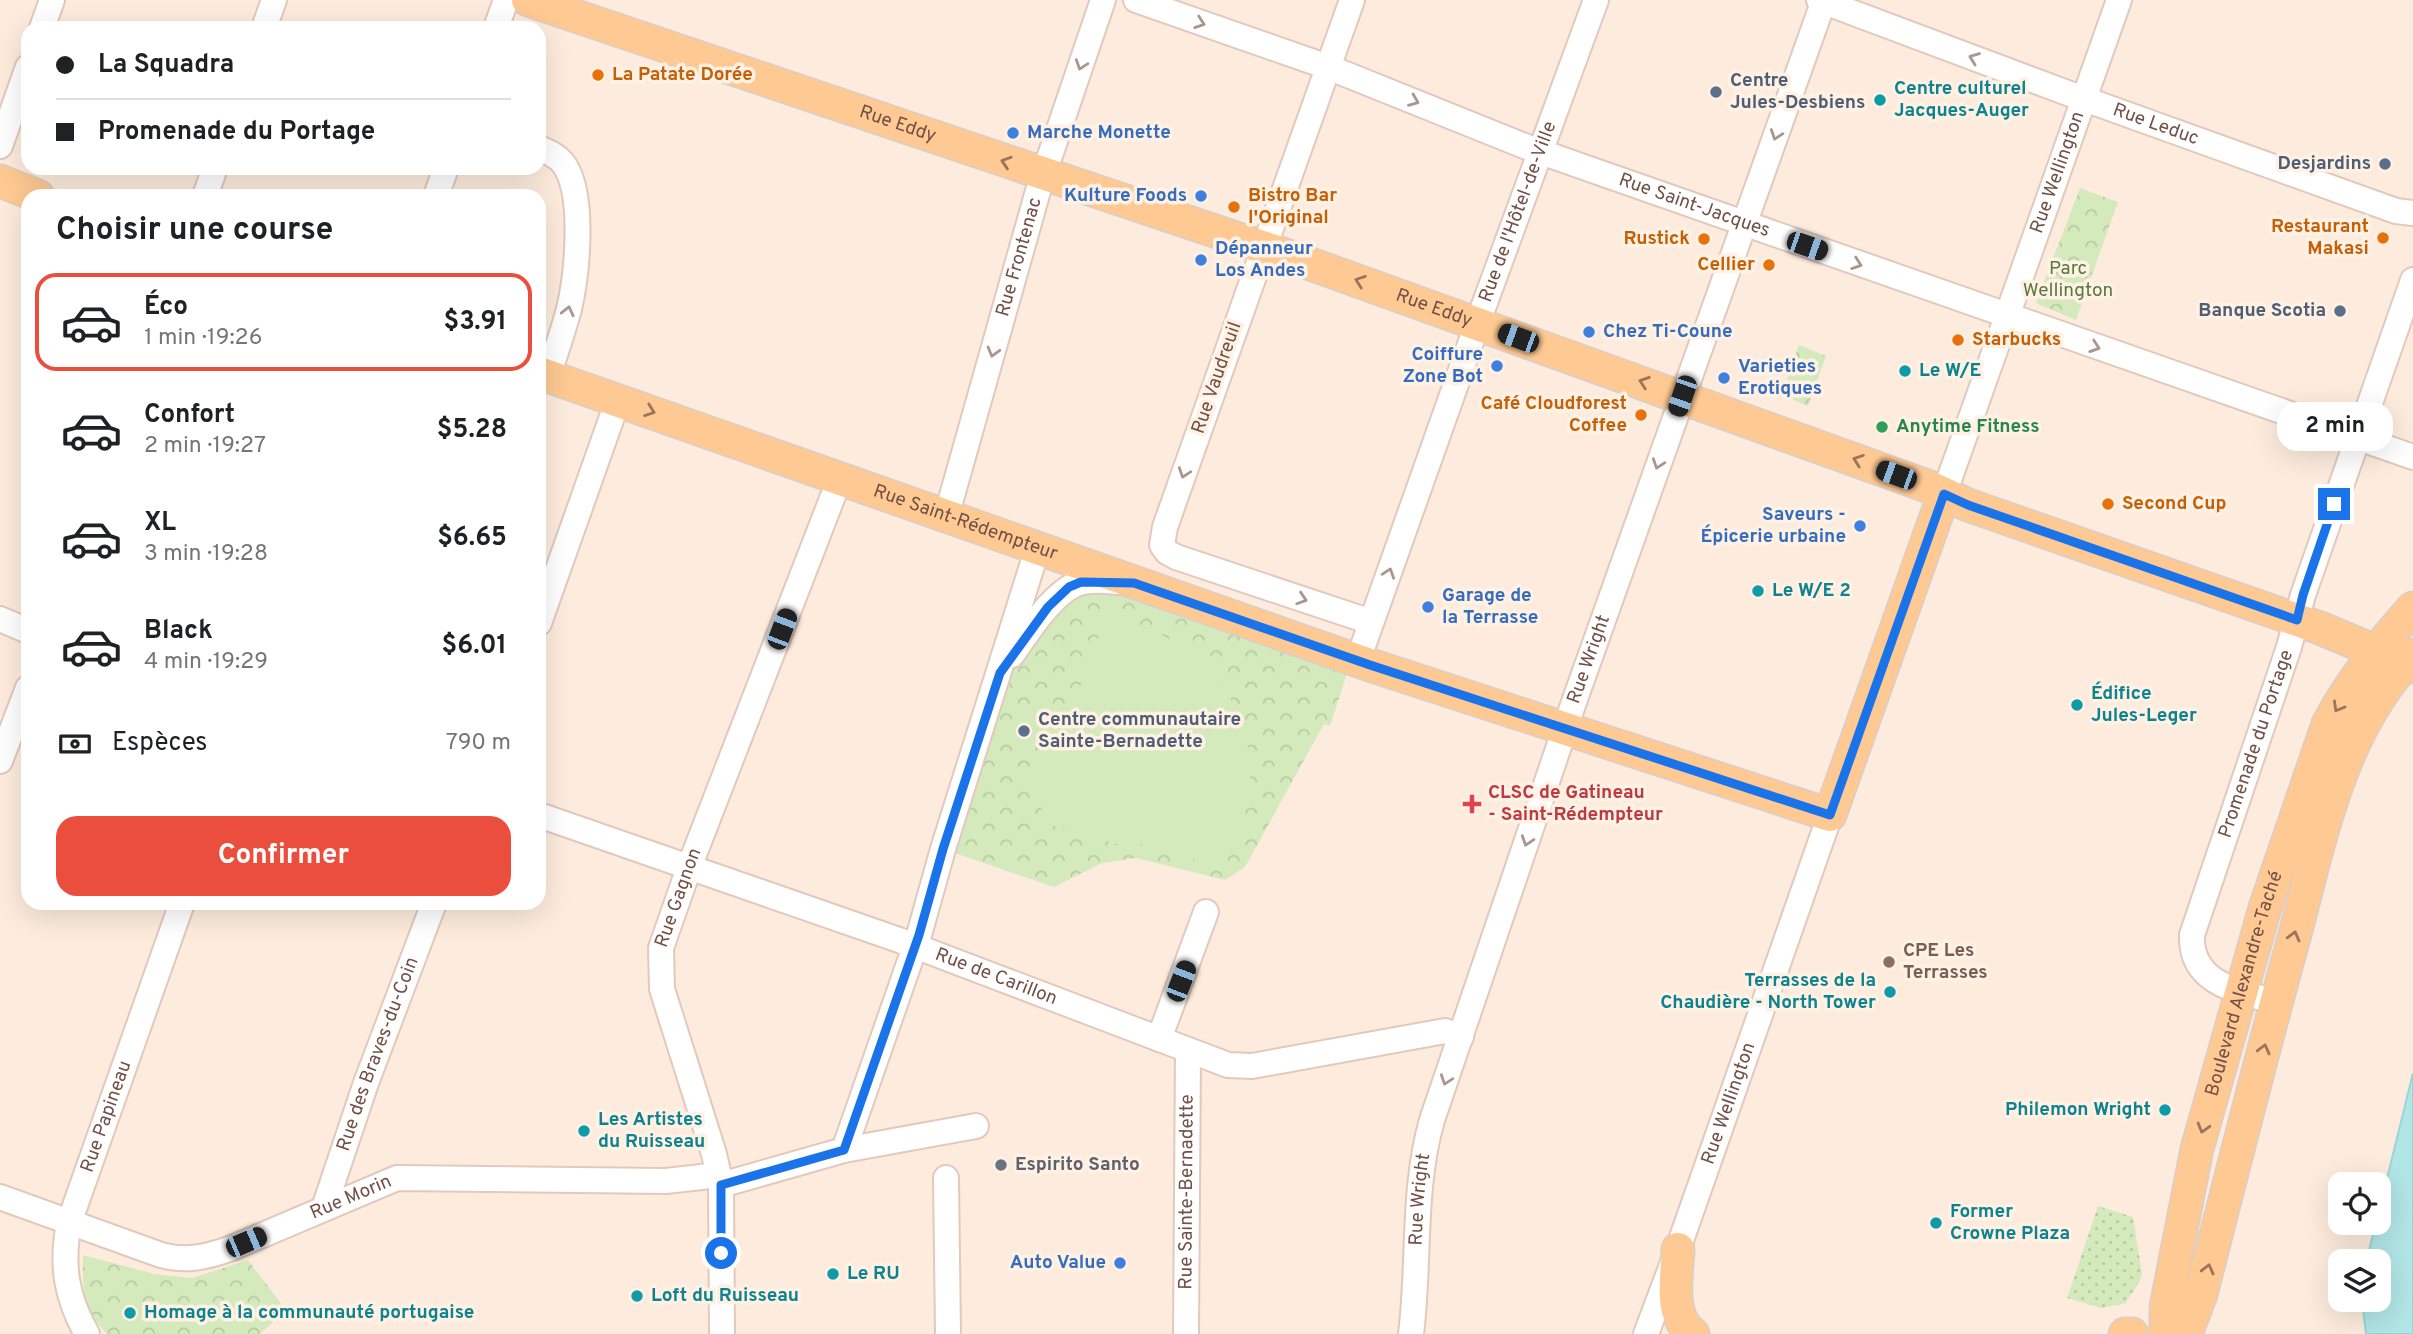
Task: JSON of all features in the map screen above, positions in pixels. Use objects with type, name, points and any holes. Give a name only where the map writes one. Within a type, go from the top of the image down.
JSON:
[{"type":"main road","name":"Rue Eddy","points":[[528,0],[1263,247],[1682,396],[1968,505],[2410,662]]},
{"type":"main road","points":[[0,181],[21,189]]},
{"type":"main road","name":"Rue Saint-Rédempteur","points":[[546,376],[1037,550],[1358,660],[1830,815]]},
{"type":"main road","name":"Rue Wellington","points":[[1830,815],[1944,494]]},
{"type":"main road","name":"Boulevard Alexandre-Taché","points":[[2166,1334],[2166,1307],[2196,1153],[2265,908],[2329,724],[2339,704],[2376,650],[2413,608]]},
{"type":"main road","name":"Boulevard Alexandre-Taché","points":[[2186,1334],[2202,1294],[2276,1002],[2335,788],[2346,758],[2370,711],[2410,662]]},
{"type":"main road","points":[[1678,1249],[1678,1312],[1686,1329],[1693,1334]]},
{"type":"main road","points":[[2125,1334],[2132,1334]]},
{"type":"street","points":[[44,21],[51,0]]},
{"type":"street","points":[[266,21],[274,0]]},
{"type":"street","points":[[498,21],[506,0]]},
{"type":"street","name":"Rue Frontenac","points":[[946,517],[1043,174],[1103,0]]},
{"type":"street","name":"Rue Saint-Jacques","points":[[1136,0],[1328,67],[1540,151],[2413,457]]},
{"type":"street","name":"Rue Vaudreuil","points":[[1352,0],[1165,527],[1162,545],[1176,558],[1371,622]]},
{"type":"street","name":"Rue de l'Hôtel-de-Ville","points":[[1358,660],[1477,323],[1596,0]]},
{"type":"street","name":"Rue Leduc","points":[[1822,0],[2084,99],[2396,211],[2413,213]]},
{"type":"street","name":"Rue Wright","points":[[1411,1334],[1423,1153],[1566,727],[1822,0]]},
{"type":"street","name":"Rue Wellington","points":[[1944,494],[2119,0]]},
{"type":"street","points":[[0,146],[21,86]]},
{"type":"street","points":[[546,151],[552,153],[568,171],[573,182],[576,216],[571,295],[546,369]]},
{"type":"street","name":"Promenade du Portage","points":[[2276,1002],[2224,986],[2201,968],[2191,949],[2192,935],[2303,595],[2413,280]]},
{"type":"street","points":[[546,603],[618,400]]},
{"type":"street","name":"Rue Gagnon","points":[[722,1334],[720,1180],[662,989],[661,947],[690,865],[840,478]]},
{"type":"street","points":[[844,1150],[915,946],[1037,550]]},
{"type":"street","points":[[1000,673],[1048,607],[1069,587],[1081,582],[1134,583]]},
{"type":"street","points":[[0,620],[21,628]]},
{"type":"street","points":[[0,761],[21,706]]},
{"type":"street","name":"Rue Wellington","points":[[1646,1334],[1830,815]]},
{"type":"street","name":"Rue de Carillon","points":[[546,817],[690,865],[915,946],[1239,1067],[1446,1031],[1461,1037]]},
{"type":"street","name":"Rue Papineau","points":[[87,1334],[66,1286],[64,1258],[69,1223],[180,910]]},
{"type":"street","name":"Rue des Braves-du-Coin","points":[[324,1208],[366,1083],[431,910]]},
{"type":"street","points":[[1159,1039],[1206,912]]},
{"type":"street","name":"Rue Sainte-Bernadette","points":[[1186,1334],[1188,1050]]},
{"type":"street","name":"Rue Morin","points":[[0,1197],[160,1255],[186,1259],[205,1257],[232,1248],[397,1178],[720,1180],[844,1150],[976,1126]]},
{"type":"street","points":[[946,1178],[948,1334]]},
{"type":"green space","name":"Parc Wellington","points":[[2080,188],[2118,202],[2076,320],[2036,303]]},
{"type":"green space","points":[[1799,345],[1826,356],[1808,406],[1782,395]]},
{"type":"green space","points":[[1081,582],[1352,658],[1330,726],[1324,724],[1245,867],[1225,880],[1136,858],[1102,863],[1054,887],[943,849],[1000,673]]},
{"type":"green space","points":[[1106,617],[1142,627],[1174,642],[1201,662],[1223,687],[1239,715],[1248,747],[1250,782],[1242,827],[1221,868],[1134,842],[1131,848],[1048,824],[1032,785],[1056,718],[1068,701],[1074,703]]},
{"type":"green space","points":[[2098,1206],[2133,1217],[2142,1274],[2126,1303],[2101,1308],[2067,1298]]},
{"type":"green space","points":[[83,1255],[154,1274],[192,1278],[248,1260],[286,1310],[260,1334],[107,1334],[92,1315],[85,1297]]},
{"type":"water","points":[[2413,1073],[2413,1334],[2366,1334],[2363,1312],[2391,1312],[2391,1249],[2369,1249],[2373,1235],[2391,1235],[2391,1172],[2389,1172]]},
{"type":"place","name":"La Patate Dorée","points":[[598,75]]},
{"type":"place","name":"Centre Jules-Desbiens","points":[[1716,92]]},
{"type":"place","name":"Centre culturel Jacques-Auger","points":[[1880,100]]},
{"type":"place","name":"Marche Monette","points":[[1013,133]]},
{"type":"place","name":"Desjardins","points":[[2385,164]]},
{"type":"place","name":"Kulture Foods","points":[[1201,196]]},
{"type":"place","name":"Bistro Bar l'Original","points":[[1234,207]]},
{"type":"place","name":"Restaurant Makasi","points":[[2383,238]]},
{"type":"place","name":"Rustick","points":[[1704,239]]},
{"type":"place","name":"Dépanneur Los Andes","points":[[1201,260]]},
{"type":"place","name":"Cellier","points":[[1769,265]]},
{"type":"place","name":"Banque Scotia","points":[[2340,311]]},
{"type":"place","name":"Chez Ti-Coune","points":[[1589,332]]},
{"type":"place","name":"Starbucks","points":[[1958,340]]},
{"type":"place","name":"Coiffure Zone Bot","points":[[1497,366]]},
{"type":"place","name":"Le W/E","points":[[1905,371]]},
{"type":"place","name":"Varieties Erotiques","points":[[1724,378]]},
{"type":"place","name":"Café Cloudforest Coffee","points":[[1641,415]]},
{"type":"place","name":"Anytime Fitness","points":[[1882,427]]},
{"type":"place","name":"Second Cup","points":[[2108,504]]},
{"type":"place","name":"Saveurs - Épicerie urbaine","points":[[1860,526]]},
{"type":"place","name":"Le W/E 2","points":[[1758,591]]},
{"type":"place","name":"Garage de la Terrasse","points":[[1428,607]]},
{"type":"place","name":"Édifice Jules-Leger","points":[[2077,705]]},
{"type":"place","name":"Centre communautaire Sainte-Bernadette","points":[[1024,731]]},
{"type":"place","name":"CLSC de Gatineau - Saint-Rédempteur","points":[[1472,804]]},
{"type":"place","name":"CPE Les Terrasses","points":[[1889,962]]},
{"type":"place","name":"Terrasses de la Chaudière - North Tower","points":[[1890,992]]},
{"type":"place","name":"Philemon Wright","points":[[2165,1110]]},
{"type":"place","name":"Les Artistes du Ruisseau","points":[[584,1131]]},
{"type":"place","name":"Espirito Santo","points":[[1001,1165]]},
{"type":"place","name":"Former Crowne Plaza","points":[[1936,1223]]},
{"type":"place","name":"Auto Value","points":[[1120,1263]]},
{"type":"place","name":"Le RU","points":[[833,1274]]},
{"type":"place","name":"Loft du Ruisseau","points":[[637,1296]]},
{"type":"place","name":"Homage à la communauté portugaise","points":[[130,1313]]},
{"type":"route","points":[[721,1253],[721,1185],[844,1150],[919,935],[943,849],[1000,673],[1048,607],[1069,587],[1081,582],[1134,583],[1370,665],[1830,815],[1944,494],[1968,505],[2297,620],[2334,504]]}]
